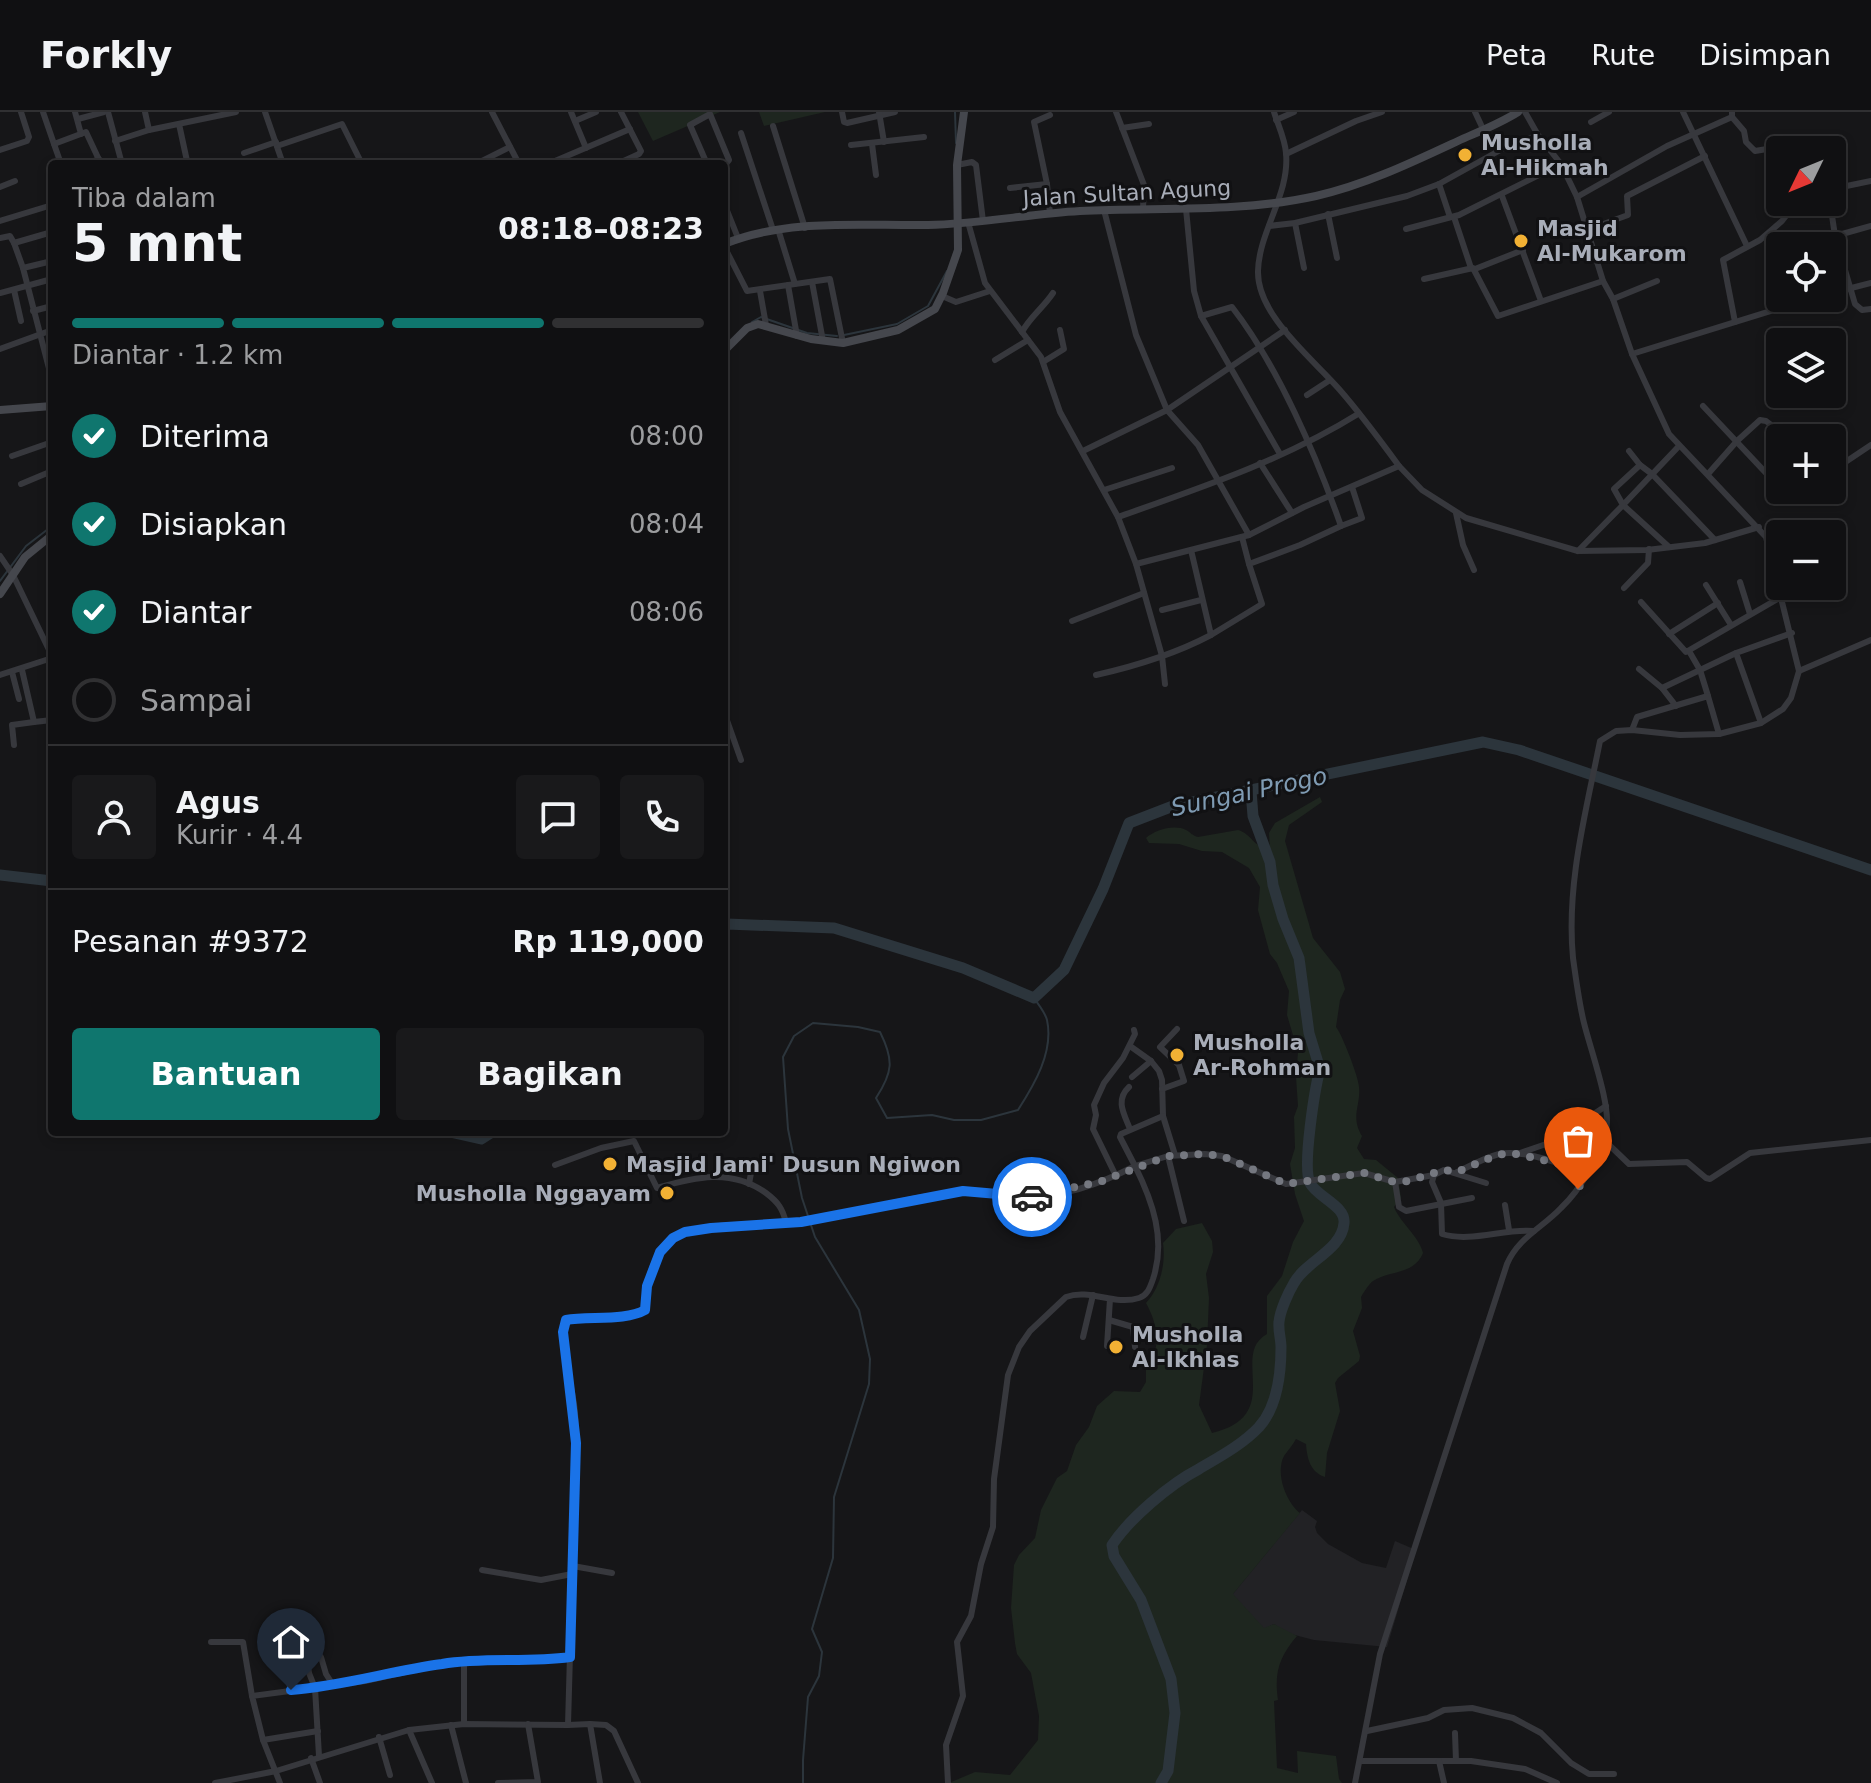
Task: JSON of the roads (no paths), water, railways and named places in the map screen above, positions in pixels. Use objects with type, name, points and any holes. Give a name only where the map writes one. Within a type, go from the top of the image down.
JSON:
[{"type":"main road","points":[[728,347],[747,328],[766,325],[797,336],[843,343],[905,327],[931,313],[942,296],[958,250],[952,223],[964,112]]},
{"type":"main road","name":"Jalan Sultan Agung","points":[[728,243],[775,229],[875,223],[952,223],[1104,210],[1186,209],[1316,196],[1352,185],[1518,112]]},
{"type":"main road","points":[[0,410],[48,406]]},
{"type":"main road","points":[[0,594],[25,557],[48,541]]},
{"type":"street","points":[[0,150],[27,141],[29,137],[21,112]]},
{"type":"street","points":[[43,112],[60,160]]},
{"type":"street","points":[[81,134],[76,116],[106,112],[121,160]]},
{"type":"street","points":[[145,112],[149,130]]},
{"type":"street","points":[[115,141],[149,130],[236,112]]},
{"type":"street","points":[[265,112],[282,160]]},
{"type":"street","points":[[492,112],[517,160]]},
{"type":"street","points":[[571,112],[586,148]]},
{"type":"street","points":[[575,121],[596,112]]},
{"type":"street","points":[[621,112],[641,152],[625,160]]},
{"type":"street","points":[[842,112],[847,123],[895,112]]},
{"type":"street","points":[[1116,112],[1144,185],[1143,209]]},
{"type":"street","points":[[1294,112],[1275,116],[1286,154],[1281,190],[1258,269],[1259,285],[1265,301],[1285,330],[1422,490],[1466,518],[1578,551],[1669,547],[1715,540],[1759,527]]},
{"type":"street","points":[[1286,154],[1382,112]]},
{"type":"street","points":[[1475,112],[1483,129]]},
{"type":"street","points":[[1525,112],[1538,135],[1561,164],[1577,197],[1603,281],[1669,434],[1759,527],[1766,540]]},
{"type":"street","points":[[1591,122],[1609,112]]},
{"type":"street","points":[[1683,112],[1747,246]]},
{"type":"street","points":[[705,160],[690,125],[710,114],[728,161]]},
{"type":"street","points":[[880,114],[884,142]]},
{"type":"street","points":[[1577,197],[1638,161],[1732,114],[1744,131],[1747,143],[1755,151],[1766,149]]},
{"type":"street","points":[[1050,115],[1034,122],[1050,213]]},
{"type":"street","points":[[179,124],[187,160]]},
{"type":"street","points":[[244,153],[342,124],[360,160]]},
{"type":"street","points":[[1122,128],[1149,124]]},
{"type":"street","points":[[773,126],[805,228]]},
{"type":"street","points":[[567,160],[630,129]]},
{"type":"street","points":[[741,133],[791,285],[797,336]]},
{"type":"street","points":[[54,144],[88,134],[99,160]]},
{"type":"street","points":[[1269,226],[1295,223],[1407,196],[1439,184],[1504,148],[1538,135]]},
{"type":"street","points":[[851,145],[924,137]]},
{"type":"street","points":[[872,144],[876,175]]},
{"type":"street","points":[[484,160],[510,147]]},
{"type":"street","points":[[1587,230],[1628,215],[1627,196],[1705,156]]},
{"type":"street","points":[[957,165],[972,162],[976,165],[983,221]]},
{"type":"street","points":[[1406,229],[1452,217],[1502,196],[1561,164]]},
{"type":"street","points":[[0,187],[15,181]]},
{"type":"street","points":[[1846,186],[1871,181]]},
{"type":"street","points":[[1010,188],[1047,184]]},
{"type":"street","points":[[1439,184],[1473,268],[1497,315],[1603,281]]},
{"type":"street","points":[[1502,196],[1541,301]]},
{"type":"street","points":[[0,221],[48,206]]},
{"type":"street","points":[[1186,209],[1194,291],[1201,316],[1245,388],[1280,454]]},
{"type":"street","points":[[1096,675],[1162,656],[1211,635],[1262,604],[1249,564],[1246,536],[1220,480],[1198,445],[1167,410],[1136,335],[1104,210]]},
{"type":"street","points":[[728,213],[738,238]]},
{"type":"street","points":[[1328,214],[1337,258]]},
{"type":"street","points":[[1735,322],[1722,261],[1760,240],[1785,216]]},
{"type":"street","points":[[968,222],[985,283],[1043,362],[1060,412],[1118,517],[1136,564],[1162,656],[1165,684]]},
{"type":"street","points":[[1295,223],[1304,268]]},
{"type":"street","points":[[1846,233],[1871,226]]},
{"type":"street","points":[[14,243],[48,233]]},
{"type":"street","points":[[0,238],[10,236],[14,243],[48,367]]},
{"type":"street","points":[[1424,279],[1473,268],[1523,250]]},
{"type":"street","points":[[728,254],[745,290],[760,291],[831,280],[843,343]]},
{"type":"street","points":[[23,268],[48,262]]},
{"type":"street","points":[[1846,277],[1857,307],[1871,309]]},
{"type":"street","points":[[0,293],[48,280]]},
{"type":"street","points":[[1613,299],[1657,281]]},
{"type":"street","points":[[812,282],[823,342]]},
{"type":"street","points":[[1846,289],[1871,283]]},
{"type":"street","points":[[14,290],[21,321]]},
{"type":"street","points":[[760,291],[766,325]]},
{"type":"street","points":[[942,296],[956,302],[990,291]]},
{"type":"street","points":[[1022,332],[1028,320],[1041,310],[1053,293]]},
{"type":"street","points":[[33,311],[48,307]]},
{"type":"street","points":[[1201,316],[1232,307],[1272,371],[1307,443],[1341,526]]},
{"type":"street","points":[[1632,354],[1768,312]]},
{"type":"street","points":[[1043,362],[1064,349],[1060,330]]},
{"type":"street","points":[[1083,451],[1167,410],[1285,330]]},
{"type":"street","points":[[0,349],[48,331]]},
{"type":"street","points":[[995,360],[1028,340]]},
{"type":"street","points":[[1307,395],[1330,380]]},
{"type":"street","points":[[1703,406],[1766,473]]},
{"type":"street","points":[[1118,517],[1220,480],[1307,443],[1358,414]]},
{"type":"street","points":[[1708,474],[1737,441],[1762,419],[1769,424]]},
{"type":"street","points":[[12,456],[48,443]]},
{"type":"street","points":[[1846,462],[1871,445]]},
{"type":"street","points":[[1578,551],[1679,446]]},
{"type":"street","points":[[1629,451],[1715,540]]},
{"type":"street","points":[[1260,463],[1292,513]]},
{"type":"street","points":[[1640,465],[1614,488],[1623,505],[1669,547]]},
{"type":"street","points":[[1136,564],[1246,536],[1399,466]]},
{"type":"street","points":[[1104,490],[1172,468]]},
{"type":"street","points":[[21,484],[48,473]]},
{"type":"street","points":[[1249,564],[1362,518],[1352,487]]},
{"type":"street","points":[[1456,512],[1463,545],[1474,570]]},
{"type":"street","points":[[1624,588],[1648,563],[1649,549]]},
{"type":"street","points":[[1191,550],[1211,635]]},
{"type":"street","points":[[0,556],[13,575],[48,649]]},
{"type":"street","points":[[1740,582],[1750,614]]},
{"type":"street","points":[[1706,585],[1731,625]]},
{"type":"street","points":[[1072,621],[1144,593]]},
{"type":"street","points":[[1162,610],[1201,600]]},
{"type":"street","points":[[1641,602],[1684,651],[1689,651],[1776,600]]},
{"type":"street","points":[[1355,1783],[1380,1654],[1513,1250],[1562,1208],[1586,1175],[1608,1122],[1583,1019],[1573,958],[1572,904],[1600,741],[1616,731],[1632,730],[1680,735],[1719,734],[1773,718],[1791,698],[1799,671],[1782,600]]},
{"type":"street","points":[[1669,634],[1718,603]]},
{"type":"street","points":[[1662,688],[1736,653],[1792,633]]},
{"type":"street","points":[[1799,671],[1871,640]]},
{"type":"street","points":[[1689,651],[1700,670],[1719,734]]},
{"type":"street","points":[[1736,653],[1761,723]]},
{"type":"street","points":[[0,675],[48,659]]},
{"type":"street","points":[[1639,669],[1662,688],[1676,706]]},
{"type":"street","points":[[22,670],[34,722]]},
{"type":"street","points":[[12,672],[19,699]]},
{"type":"street","points":[[1632,730],[1636,718],[1708,696]]},
{"type":"street","points":[[14,745],[12,725],[48,720]]},
{"type":"street","points":[[728,723],[741,760]]},
{"type":"street","points":[[1162,1089],[1184,1081],[1179,1065],[1160,1047],[1177,1029]]},
{"type":"street","points":[[1116,1176],[1093,1129],[1094,1105],[1104,1083],[1130,1046],[1134,1030]]},
{"type":"street","points":[[1130,1046],[1159,1071],[1163,1116],[1184,1221]]},
{"type":"street","points":[[1132,1077],[1151,1061]]},
{"type":"street","points":[[1129,1087],[1121,1101],[1130,1129]]},
{"type":"street","points":[[1457,1172],[1497,1155],[1520,1153],[1549,1143],[1606,1106]]},
{"type":"street","points":[[948,1783],[946,1745],[963,1696],[957,1642],[971,1616],[981,1564],[993,1527],[994,1479],[1008,1375],[1019,1347],[1049,1310],[1072,1294],[1110,1299],[1139,1298],[1147,1293],[1159,1259],[1157,1223],[1120,1137],[1130,1129],[1163,1116]]},
{"type":"street","points":[[1603,1139],[1629,1164],[1687,1162],[1710,1179],[1750,1153],[1871,1140]]},
{"type":"street","points":[[555,1165],[601,1148],[634,1141],[657,1188],[702,1177],[736,1177],[774,1199],[783,1210],[786,1223]]},
{"type":"street","points":[[1520,1153],[1586,1175]]},
{"type":"street","points":[[568,1725],[576,1443],[574,1404],[563,1342],[566,1320],[633,1316],[645,1310],[647,1286],[660,1252],[673,1238],[685,1232],[711,1228],[801,1222],[963,1191],[1032,1197],[1045,1195],[1116,1176],[1135,1166],[1172,1155],[1214,1154],[1277,1182],[1298,1183],[1364,1173],[1395,1182],[1434,1175],[1444,1170],[1486,1183]]},
{"type":"street","points":[[1561,1165],[1594,1159]]},
{"type":"street","points":[[748,1165],[751,1173],[749,1184]]},
{"type":"street","points":[[1434,1175],[1432,1182],[1441,1203],[1443,1235],[1534,1231]]},
{"type":"street","points":[[1395,1182],[1399,1207],[1404,1211],[1472,1198]]},
{"type":"street","points":[[1505,1205],[1509,1230]]},
{"type":"street","points":[[1083,1337],[1093,1295]]},
{"type":"street","points":[[1107,1346],[1110,1299]]},
{"type":"street","points":[[1109,1320],[1134,1328],[1135,1347]]},
{"type":"street","points":[[482,1570],[541,1580],[572,1570],[612,1573]]},
{"type":"street","points":[[302,1621],[309,1673],[315,1688],[318,1731],[315,1757],[320,1783]]},
{"type":"street","points":[[211,1642],[243,1642],[263,1740],[280,1783]]},
{"type":"street","points":[[321,1657],[333,1685]]},
{"type":"street","points":[[252,1696],[464,1661],[541,1661],[570,1657]]},
{"type":"street","points":[[464,1661],[464,1724]]},
{"type":"street","points":[[283,1663],[291,1690]]},
{"type":"street","points":[[1367,1731],[1428,1718],[1455,1708],[1472,1708],[1513,1718],[1541,1733],[1571,1763],[1589,1774],[1614,1774]]},
{"type":"street","points":[[215,1783],[276,1771],[409,1730],[464,1724],[590,1724],[606,1725],[614,1731],[638,1783]]},
{"type":"street","points":[[528,1724],[538,1782]]},
{"type":"street","points":[[590,1724],[600,1783]]},
{"type":"street","points":[[451,1725],[466,1783]]},
{"type":"street","points":[[409,1730],[432,1783]]},
{"type":"street","points":[[263,1740],[318,1731]]},
{"type":"street","points":[[1455,1733],[1456,1761]]},
{"type":"street","points":[[379,1737],[390,1775]]},
{"type":"street","points":[[1360,1761],[1456,1761],[1525,1769],[1545,1782],[1557,1783]]},
{"type":"street","points":[[1439,1761],[1444,1783]]},
{"type":"street","points":[[1589,1774],[1589,1783]]},
{"type":"street","points":[[498,1783],[547,1783]]},
{"type":"waterway","points":[[955,112],[956,143]]},
{"type":"waterway","points":[[844,335],[897,324],[928,306],[947,271]]},
{"type":"waterway","points":[[752,322],[761,317],[807,333],[837,336]]},
{"type":"waterway","points":[[0,581],[26,546],[48,529]]},
{"type":"waterway","name":"Sungai Progo","points":[[728,924],[834,928],[963,968],[1034,998],[1064,970],[1103,889],[1129,823],[1173,806],[1483,742],[1519,750],[1871,870]]},
{"type":"waterway","points":[[1161,1783],[1168,1771],[1175,1713],[1171,1679],[1141,1600],[1114,1556],[1112,1545],[1129,1524],[1163,1493],[1238,1445],[1265,1419],[1279,1378],[1279,1322],[1285,1302],[1300,1275],[1337,1241],[1344,1223],[1341,1212],[1314,1188],[1308,1174],[1310,1127],[1320,1069],[1309,1033],[1299,958],[1283,919],[1270,862],[1253,816],[1251,791]]},
{"type":"waterway","name":"Sungai Progo","points":[[0,875],[48,881]]},
{"type":"waterway","points":[[803,1783],[808,1697],[819,1676],[822,1652],[812,1629],[833,1558],[834,1497],[869,1384],[870,1359],[859,1310],[815,1237],[802,1198],[788,1129],[783,1057],[794,1036],[813,1023],[880,1032],[888,1050],[890,1066],[876,1098],[887,1118],[932,1115],[954,1120],[981,1120],[1018,1110],[1041,1068],[1048,1032],[1046,1017],[1034,998]]},
{"type":"waterway","name":"Sungai Progo","points":[[468,1136],[481,1139],[486,1136]]},
{"type":"place","name":"Musholla Al-Hikmah","points":[[1465,155]]},
{"type":"place","name":"Masjid Al-Mukarom","points":[[1521,241]]},
{"type":"place","name":"Musholla Ar-Rohman","points":[[1177,1055]]},
{"type":"place","name":"Masjid Jami' Dusun Ngiwon","points":[[610,1164]]},
{"type":"place","name":"Musholla Nggayam","points":[[667,1193]]},
{"type":"place","name":"Musholla Al-Ikhlas","points":[[1116,1347]]}]
